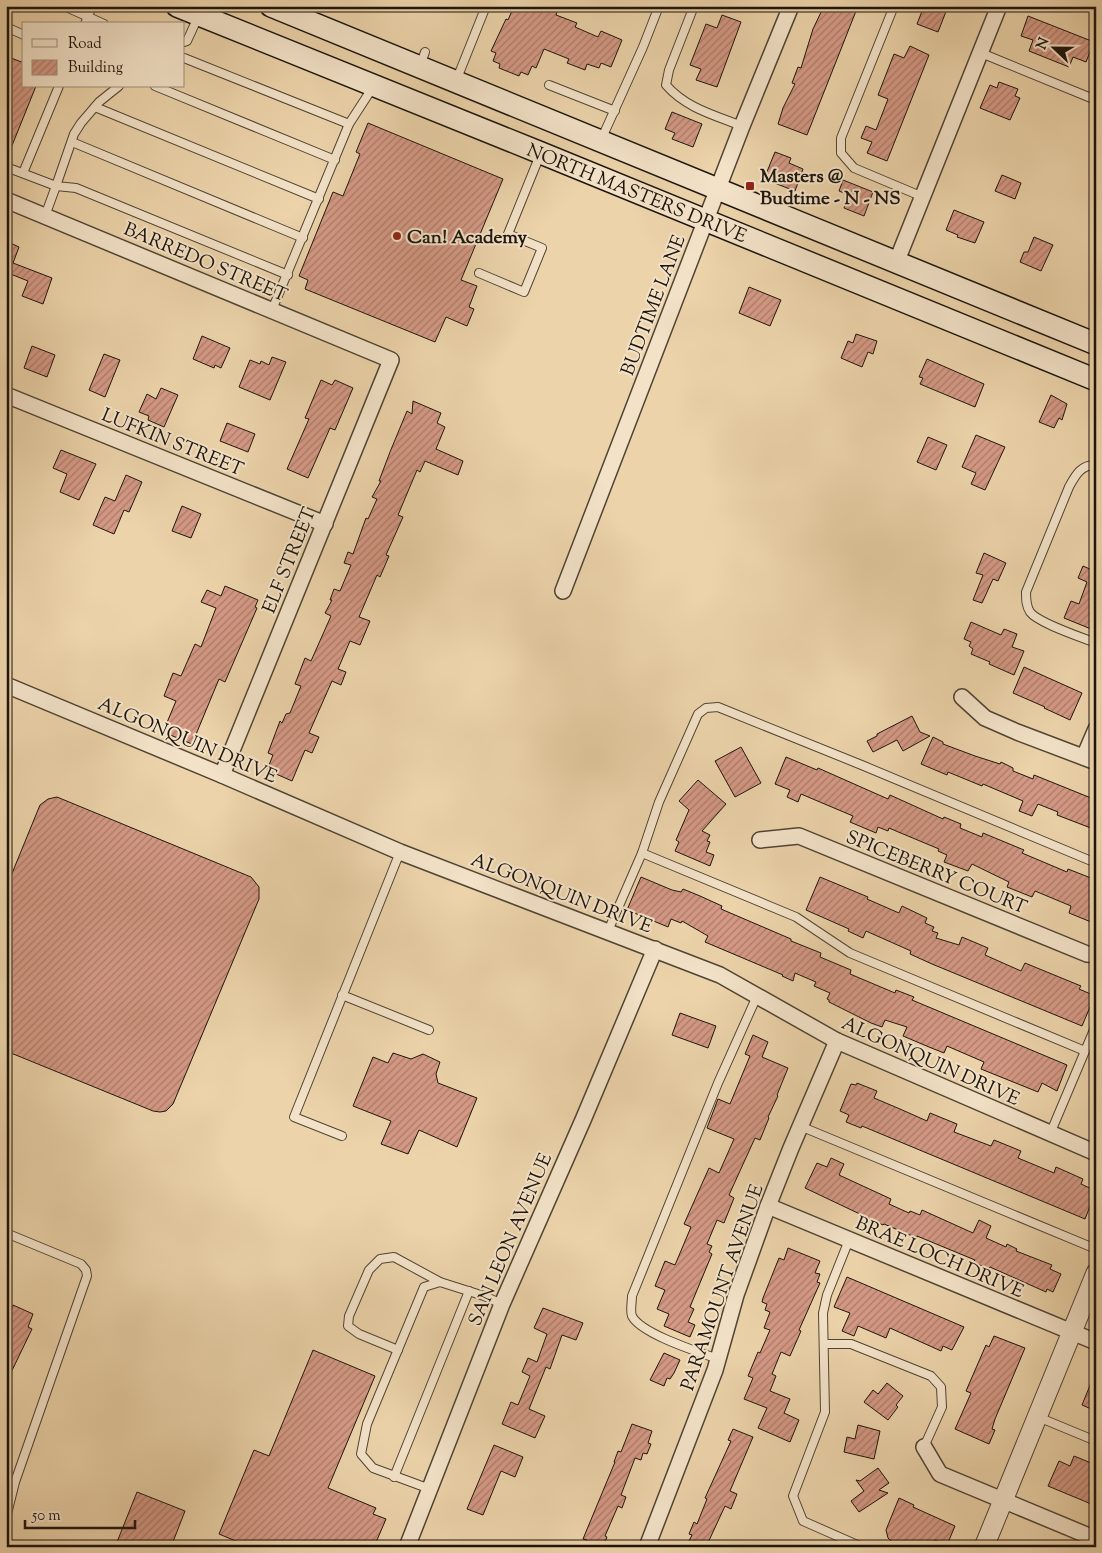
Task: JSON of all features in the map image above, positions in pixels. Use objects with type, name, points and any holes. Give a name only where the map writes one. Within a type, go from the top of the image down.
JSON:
[{"type":"main road","name":"NORTH MASTERS DRIVE","points":[[177,6],[201,11],[374,86],[1096,380]]},
{"type":"main road","name":"NORTH MASTERS DRIVE","points":[[271,6],[387,54],[422,60],[456,83],[1096,344]]},
{"type":"main road","points":[[374,86],[387,54]]},
{"type":"main road","points":[[989,336],[1000,305]]},
{"type":"street","name":"BUDTIME LANE","points":[[563,591],[742,126],[791,6]]},
{"type":"street","points":[[896,263],[1000,6]]},
{"type":"street","name":"BARREDO STREET","points":[[6,200],[391,360]]},
{"type":"street","name":"ELF STREET","points":[[222,775],[391,360]]},
{"type":"street","name":"LUFKIN STREET","points":[[6,394],[325,524]]},
{"type":"street","name":"ALGONQUIN DRIVE","points":[[6,685],[400,852],[608,930],[720,975],[837,1042],[1096,1153]]},
{"type":"street","points":[[962,697],[985,718],[1090,759],[1096,729]]},
{"type":"street","name":"SPICEBERRY COURT","points":[[760,840],[799,836],[1087,954],[1096,955]]},
{"type":"street","name":"SAN LEON AVENUE","points":[[407,1547],[502,1304],[583,1120],[655,949]]},
{"type":"street","name":"PARAMOUNT AVENUE","points":[[647,1547],[718,1358],[736,1295],[768,1206],[800,1126],[837,1042]]},
{"type":"street","name":"BRAE LOCH DRIVE","points":[[768,1206],[1096,1342]]},
{"type":"street","points":[[984,1547],[1096,1273]]},
{"type":"street","points":[[924,1447],[940,1474],[1096,1539]]},
{"type":"lane","points":[[64,6],[86,20],[92,6]]},
{"type":"lane","points":[[456,83],[486,6]]},
{"type":"lane","points":[[600,142],[643,47],[659,6]]},
{"type":"lane","points":[[694,6],[669,70],[666,86],[675,96],[687,104],[742,126]]},
{"type":"lane","points":[[894,6],[841,138],[841,153],[846,161],[860,171],[923,197]]},
{"type":"lane","points":[[185,42],[188,40],[201,11]]},
{"type":"lane","points":[[6,28],[22,34]]},
{"type":"lane","points":[[981,53],[1096,100]]},
{"type":"lane","points":[[185,58],[349,124]]},
{"type":"lane","points":[[549,85],[614,111]]},
{"type":"lane","points":[[272,310],[349,124],[374,86]]},
{"type":"lane","points":[[23,173],[58,88]]},
{"type":"lane","points":[[45,216],[72,142],[81,123],[95,107],[117,88]]},
{"type":"lane","points":[[160,88],[335,160]]},
{"type":"lane","points":[[95,107],[319,199]]},
{"type":"lane","points":[[72,142],[303,238]]},
{"type":"lane","points":[[479,273],[524,292],[542,248],[508,234],[541,153]]},
{"type":"lane","points":[[6,167],[56,186],[76,188],[288,275]]},
{"type":"lane","points":[[1096,465],[1090,465],[1081,469],[1069,487],[1026,592],[1026,603],[1031,613],[1039,620],[1096,643]]},
{"type":"lane","points":[[608,930],[642,853],[660,802],[698,714],[706,708],[718,708],[864,766],[1096,863]]},
{"type":"lane","points":[[342,1136],[294,1117],[400,852]]},
{"type":"lane","points":[[642,853],[796,917],[850,953],[1085,1051]]},
{"type":"lane","points":[[342,995],[430,1030]]},
{"type":"lane","points":[[718,1358],[698,1352],[641,1326],[632,1315],[632,1296],[718,1083],[757,996]]},
{"type":"lane","points":[[1050,1134],[1096,1025]]},
{"type":"lane","points":[[800,1126],[1096,1249]]},
{"type":"lane","points":[[6,1233],[81,1264],[86,1270],[87,1276],[15,1482],[6,1518]]},
{"type":"lane","points":[[849,1240],[823,1313],[825,1412],[793,1496],[803,1522],[862,1547]]},
{"type":"lane","points":[[398,1350],[359,1334],[348,1326],[349,1316],[369,1270],[380,1259],[394,1258],[440,1282],[502,1304]]},
{"type":"lane","points":[[430,1489],[373,1468],[361,1454],[367,1424],[424,1287],[440,1282]]},
{"type":"lane","points":[[394,1477],[469,1291]]},
{"type":"lane","points":[[824,1344],[851,1344],[931,1376],[942,1387],[942,1407],[924,1447]]},
{"type":"lane","points":[[1038,1417],[1096,1441]]},
{"type":"building","points":[[514,6],[559,6],[556,15],[577,23],[575,27],[598,37],[601,31],[622,40],[611,67],[601,63],[599,68],[587,64],[585,70],[567,63],[569,59],[544,49],[536,68],[532,66],[528,75],[521,72],[519,76],[499,68],[500,64],[493,61],[496,53],[491,51]]},
{"type":"building","points":[[824,6],[858,6],[807,135],[778,124],[783,108],[795,84],[792,83],[798,67],[801,68],[813,29]]},
{"type":"building","points":[[924,6],[939,6],[947,9],[938,32],[917,24]]},
{"type":"building","points":[[722,15],[741,22],[717,87],[696,80],[701,69],[690,65],[706,24],[717,28]]},
{"type":"building","points":[[1028,16],[1094,42],[1086,62],[1073,57],[1069,67],[1029,51],[1033,40],[1021,36]]},
{"type":"building","points":[[910,46],[929,55],[887,161],[867,153],[872,142],[861,138],[866,126],[876,130],[888,99],[878,95],[894,54],[904,58]]},
{"type":"building","points":[[6,56],[22,62],[22,88],[35,88],[7,158]]},
{"type":"building","points":[[999,82],[1018,89],[1015,96],[1020,98],[1010,120],[980,108],[990,85],[997,88]]},
{"type":"building","points":[[672,112],[702,124],[693,147],[672,139],[675,133],[665,129]]},
{"type":"building","name":"Can! Academy","points":[[368,123],[503,179],[461,280],[477,286],[469,307],[474,309],[467,326],[446,317],[435,342],[305,289],[308,280],[299,276],[333,192],[343,196],[360,154],[356,152]]},
{"type":"building","points":[[775,152],[791,158],[789,163],[803,169],[795,191],[764,179]]},
{"type":"building","points":[[1002,175],[1021,183],[1015,199],[995,191]]},
{"type":"building","points":[[843,180],[873,192],[864,216],[844,208],[849,195],[839,191]]},
{"type":"building","points":[[954,210],[984,222],[975,243],[957,237],[958,235],[946,230]]},
{"type":"building","points":[[1034,237],[1053,245],[1041,271],[1020,262],[1024,252],[1028,252]]},
{"type":"building","points":[[6,241],[19,247],[13,263],[52,278],[43,304],[22,296],[28,281],[8,273],[6,278]]},
{"type":"building","points":[[749,287],[781,300],[770,326],[739,313]]},
{"type":"building","points":[[856,334],[877,341],[873,354],[868,352],[862,367],[841,358],[848,341],[853,343]]},
{"type":"building","points":[[202,336],[230,348],[221,368],[215,365],[214,368],[193,359]]},
{"type":"building","points":[[32,346],[55,355],[47,377],[24,368]]},
{"type":"building","points":[[104,354],[120,360],[105,397],[89,390]]},
{"type":"building","points":[[272,357],[286,362],[270,400],[239,387],[250,360],[260,364],[261,361],[269,365]]},
{"type":"building","points":[[927,359],[984,384],[975,407],[920,384],[923,378],[919,377]]},
{"type":"building","points":[[321,380],[332,385],[335,380],[353,388],[335,430],[330,428],[308,478],[287,469],[309,419],[305,418]]},
{"type":"building","points":[[161,388],[178,395],[164,427],[148,420],[149,416],[139,412],[147,394],[156,399]]},
{"type":"building","points":[[1051,395],[1067,404],[1062,420],[1059,418],[1054,428],[1039,422]]},
{"type":"building","points":[[413,401],[441,413],[437,423],[445,427],[436,449],[463,461],[458,475],[425,461],[420,472],[417,470],[398,515],[403,517],[386,555],[389,556],[380,577],[377,575],[359,617],[370,621],[360,645],[350,641],[338,669],[346,672],[341,685],[332,681],[309,733],[319,737],[312,753],[305,750],[292,781],[267,770],[273,755],[268,753],[280,721],[282,723],[286,714],[290,713],[301,686],[295,684],[305,658],[311,661],[331,616],[325,613],[332,600],[330,600],[334,589],[340,591],[351,565],[344,563],[348,552],[353,554],[366,518],[368,519],[377,499],[372,497],[381,481],[379,481],[407,411],[412,414]]},
{"type":"building","points":[[227,423],[255,434],[248,452],[220,441]]},
{"type":"building","points":[[976,435],[1005,447],[985,490],[971,484],[976,473],[962,467]]},
{"type":"building","points":[[928,437],[947,445],[936,470],[917,462]]},
{"type":"building","points":[[61,450],[96,464],[79,500],[60,492],[67,474],[53,468]]},
{"type":"building","points":[[126,475],[142,482],[129,512],[124,510],[114,534],[93,525],[105,497],[115,501]]},
{"type":"building","points":[[182,506],[201,514],[191,538],[172,531]]},
{"type":"building","points":[[984,553],[1006,563],[998,581],[993,579],[982,603],[973,600],[983,575],[976,573]]},
{"type":"building","points":[[1096,563],[1096,631],[1064,618],[1071,601],[1079,604],[1087,582],[1078,578],[1083,566],[1092,570]]},
{"type":"building","points":[[225,586],[258,600],[255,607],[257,608],[225,682],[219,679],[192,744],[163,732],[176,701],[164,696],[173,673],[181,676],[195,644],[201,647],[216,608],[201,602],[207,590],[221,596]]},
{"type":"building","points":[[971,622],[1001,635],[1004,629],[1017,634],[1012,647],[1024,651],[1014,675],[971,654],[973,649],[969,646],[971,642],[964,639]]},
{"type":"building","points":[[1024,667],[1082,693],[1070,720],[1013,693]]},
{"type":"building","points":[[912,716],[920,732],[930,736],[903,751],[897,740],[873,752],[867,741]]},
{"type":"building","points":[[933,737],[943,742],[943,744],[975,756],[1000,764],[1001,762],[1013,768],[1013,771],[1033,779],[1034,775],[1096,800],[1096,830],[1057,815],[1058,812],[1038,804],[1032,816],[1019,811],[1023,801],[983,784],[982,786],[948,772],[947,775],[921,764]]},
{"type":"building","points":[[741,747],[761,783],[735,797],[715,761]]},
{"type":"building","points":[[786,757],[817,770],[818,768],[888,799],[890,795],[943,819],[944,817],[961,824],[960,828],[982,837],[983,833],[1024,850],[1022,853],[1067,872],[1068,869],[1096,880],[1096,924],[1069,913],[1071,906],[1035,891],[1032,897],[1007,887],[1009,882],[972,864],[968,871],[944,862],[947,855],[938,851],[939,849],[889,828],[888,831],[878,827],[876,833],[850,822],[853,816],[801,794],[798,802],[787,797],[790,790],[775,784]]},
{"type":"building","points":[[698,780],[726,804],[702,831],[710,835],[707,841],[710,842],[706,852],[714,855],[710,866],[675,851],[679,842],[676,840],[689,810],[679,801]]},
{"type":"building","points":[[57,797],[251,877],[259,887],[259,899],[173,1104],[166,1111],[153,1111],[6,1051],[6,888],[40,805],[48,799]]},
{"type":"building","points":[[641,877],[672,890],[681,892],[683,889],[700,896],[722,906],[721,909],[821,953],[820,957],[851,970],[850,974],[895,993],[896,990],[914,997],[912,1000],[1067,1065],[1057,1091],[1042,1083],[1038,1092],[981,1069],[984,1062],[947,1046],[944,1053],[903,1036],[907,1027],[885,1020],[882,1027],[871,1023],[829,1002],[827,999],[830,993],[814,986],[816,982],[795,973],[793,981],[705,942],[708,936],[682,921],[681,923],[671,919],[668,927],[627,910]]},
{"type":"building","points":[[820,877],[868,897],[867,899],[899,913],[902,906],[927,918],[925,923],[934,927],[932,931],[938,933],[936,938],[959,945],[962,937],[988,948],[985,955],[1021,971],[1025,963],[1081,986],[1079,989],[1093,995],[1091,999],[1093,1000],[1082,1026],[932,964],[910,954],[911,951],[866,931],[863,938],[848,931],[849,929],[806,910]]},
{"type":"building","points":[[680,1013],[716,1026],[708,1048],[672,1035]]},
{"type":"building","points":[[753,1035],[768,1042],[762,1057],[788,1068],[760,1140],[755,1138],[729,1195],[734,1198],[724,1223],[717,1220],[707,1244],[712,1246],[709,1252],[712,1254],[690,1307],[694,1309],[688,1322],[695,1325],[690,1337],[664,1326],[669,1314],[657,1309],[665,1290],[655,1286],[665,1261],[675,1265],[691,1227],[684,1224],[709,1168],[719,1173],[734,1139],[707,1128],[718,1099],[730,1104],[750,1056],[745,1054]]},
{"type":"building","points":[[393,1053],[411,1059],[423,1054],[440,1062],[436,1074],[438,1083],[477,1098],[457,1147],[419,1130],[408,1154],[381,1144],[391,1121],[353,1106],[373,1057],[388,1063]]},
{"type":"building","points":[[857,1083],[877,1091],[874,1098],[927,1121],[930,1113],[957,1124],[954,1132],[991,1146],[994,1140],[1021,1151],[1018,1158],[1054,1173],[1056,1167],[1083,1179],[1081,1184],[1096,1191],[1085,1219],[862,1126],[861,1128],[846,1122],[849,1115],[840,1111],[851,1084],[856,1085]]},
{"type":"building","points":[[831,1158],[844,1164],[839,1175],[891,1199],[889,1204],[909,1213],[910,1211],[920,1215],[922,1210],[973,1233],[979,1220],[991,1226],[986,1238],[1006,1247],[1007,1244],[1017,1249],[1016,1251],[1052,1265],[1050,1269],[1061,1274],[1053,1292],[1047,1289],[1046,1292],[990,1267],[989,1269],[973,1262],[975,1260],[917,1236],[917,1238],[883,1225],[805,1188],[817,1163],[827,1167]]},
{"type":"building","points":[[788,1248],[820,1261],[815,1273],[820,1274],[817,1282],[820,1283],[799,1330],[801,1331],[790,1356],[781,1352],[772,1374],[776,1376],[770,1391],[790,1399],[784,1413],[799,1420],[790,1442],[758,1428],[767,1408],[744,1399],[753,1378],[748,1376],[770,1330],[764,1328],[770,1312],[765,1310],[767,1304],[762,1302],[763,1298],[779,1258],[784,1260]]},
{"type":"building","points":[[847,1277],[964,1327],[952,1350],[943,1346],[941,1351],[890,1328],[886,1338],[858,1326],[854,1336],[842,1331],[850,1313],[834,1307]]},
{"type":"building","points":[[13,1305],[33,1314],[28,1327],[32,1329],[6,1383],[6,1308],[11,1310]]},
{"type":"building","points":[[543,1308],[583,1323],[576,1340],[562,1335],[550,1369],[546,1367],[529,1409],[545,1416],[535,1438],[502,1424],[511,1402],[518,1405],[530,1376],[522,1372],[528,1358],[537,1362],[547,1334],[534,1328]]},
{"type":"building","points":[[994,1336],[1025,1348],[995,1419],[992,1429],[995,1430],[989,1444],[955,1429],[971,1393],[966,1391],[986,1345],[989,1347]]},
{"type":"building","points":[[313,1350],[375,1376],[328,1488],[376,1508],[373,1514],[386,1519],[374,1547],[250,1547],[219,1534],[254,1450],[269,1456]]},
{"type":"building","points":[[664,1353],[680,1360],[674,1373],[670,1379],[667,1378],[664,1386],[650,1380]]},
{"type":"building","points":[[1096,1373],[1096,1411],[1082,1405]]},
{"type":"building","points":[[887,1383],[903,1396],[896,1405],[898,1407],[888,1420],[864,1402],[873,1390],[878,1394]]},
{"type":"building","points":[[632,1424],[652,1431],[648,1443],[651,1444],[647,1454],[643,1453],[641,1460],[635,1458],[621,1495],[626,1497],[622,1508],[618,1506],[605,1536],[607,1537],[603,1547],[584,1547],[587,1540],[583,1539],[618,1451],[621,1452]]},
{"type":"building","points":[[858,1425],[880,1431],[874,1459],[844,1452],[847,1437],[855,1439]]},
{"type":"building","points":[[733,1429],[753,1437],[730,1491],[737,1494],[731,1509],[725,1506],[706,1547],[686,1547],[692,1535],[689,1534],[694,1522],[697,1524],[707,1499],[705,1498],[731,1441],[728,1440]]},
{"type":"building","points":[[494,1445],[523,1457],[515,1477],[501,1471],[483,1515],[467,1509]]},
{"type":"building","points":[[1074,1456],[1096,1465],[1096,1506],[1048,1486],[1059,1461],[1070,1466]]},
{"type":"building","points":[[878,1468],[889,1483],[879,1490],[888,1493],[859,1512],[851,1501],[864,1491],[856,1480],[860,1481]]},
{"type":"building","points":[[137,1492],[185,1511],[171,1547],[115,1547]]},
{"type":"building","points":[[899,1498],[914,1505],[913,1507],[955,1526],[947,1545],[935,1540],[932,1547],[905,1547],[891,1541],[886,1530]]},
{"type":"place","name":"Masters @ Budtime - N - NS","points":[[750,186]]},
{"type":"place","name":"Can! Academy","points":[[397,236]]}]
